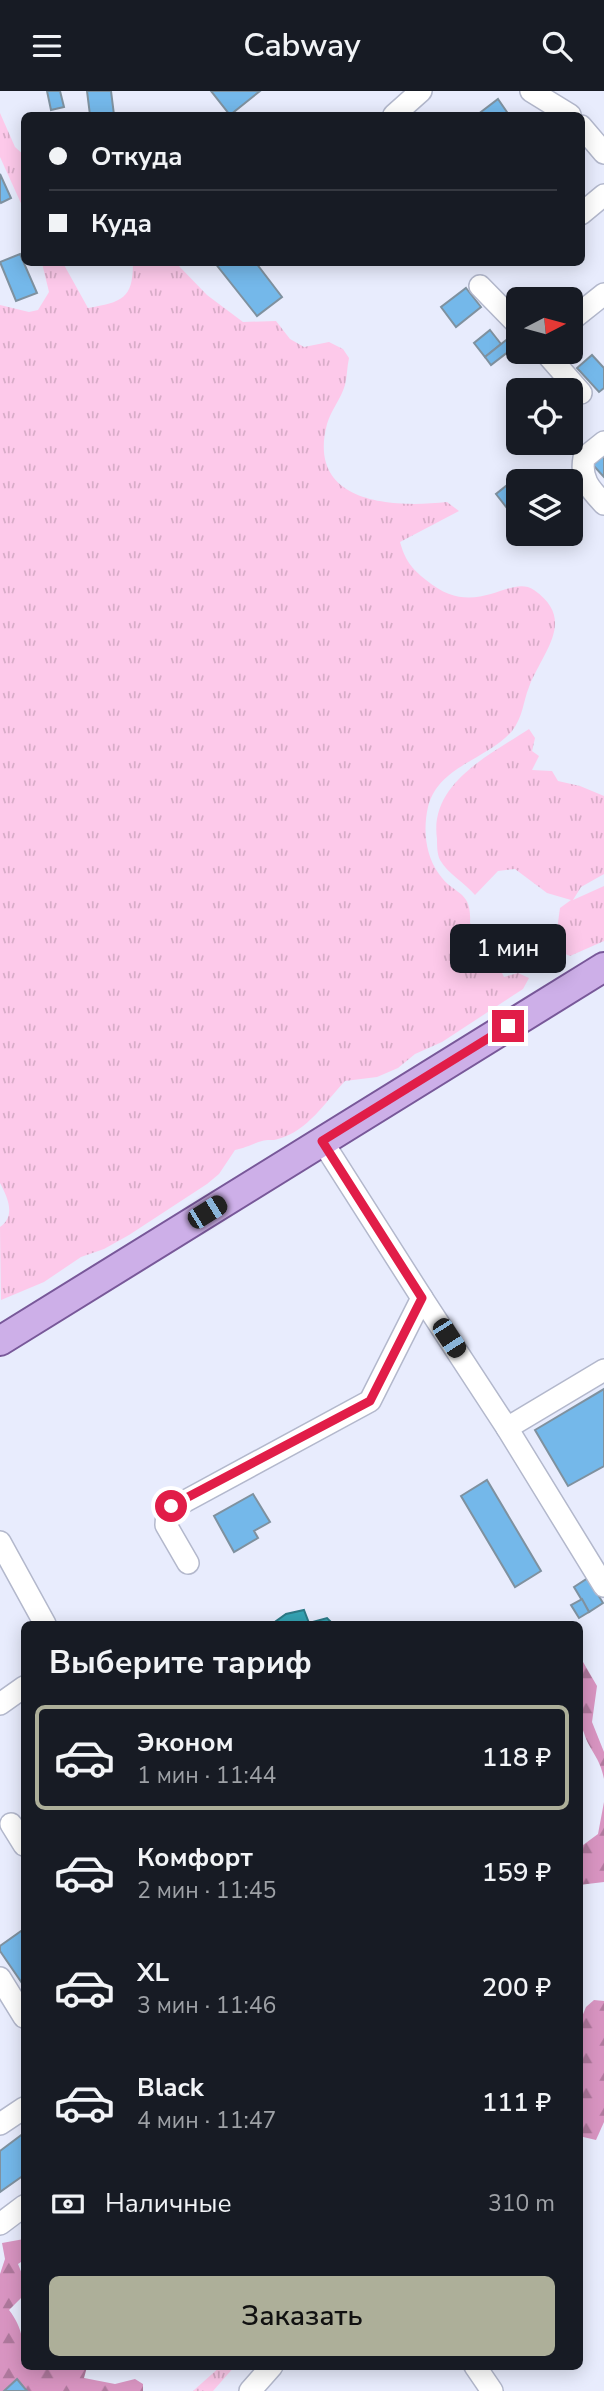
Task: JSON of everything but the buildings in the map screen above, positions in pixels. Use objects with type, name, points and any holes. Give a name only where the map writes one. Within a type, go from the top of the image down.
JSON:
[{"type":"main road","points":[[0,1341],[604,967]]},
{"type":"street","points":[[397,112],[421,91]]},
{"type":"street","points":[[531,91],[564,112]]},
{"type":"street","points":[[585,130],[600,147]]},
{"type":"street","points":[[585,211],[604,195]]},
{"type":"street","points":[[480,286],[506,313]]},
{"type":"street","points":[[583,311],[604,294]]},
{"type":"street","points":[[556,364],[568,378]]},
{"type":"street","points":[[604,442],[584,458],[582,467],[589,489],[604,504]]},
{"type":"street","points":[[322,1141],[507,1428],[604,1585]]},
{"type":"street","points":[[188,1563],[166,1525],[167,1511],[370,1401],[422,1298]]},
{"type":"street","points":[[507,1428],[604,1370]]},
{"type":"street","points":[[0,1542],[44,1621]]},
{"type":"street","points":[[0,1704],[21,1689]]},
{"type":"street","points":[[11,1824],[21,1840]]},
{"type":"street","points":[[0,1978],[21,2012]]},
{"type":"street","points":[[0,2124],[21,2110]]},
{"type":"street","points":[[0,2224],[21,2208]]},
{"type":"street","points":[[250,2391],[268,2370]]},
{"type":"street","points":[[478,2370],[492,2391]]},
{"type":"green space","points":[[0,113],[15,147],[21,152],[21,203],[0,157]]},
{"type":"green space","points":[[43,266],[65,266],[88,308],[123,297],[131,284],[133,266],[179,266],[207,295],[243,322],[276,321],[290,339],[304,347],[329,342],[343,349],[349,358],[346,382],[327,424],[324,451],[329,471],[341,485],[358,495],[379,501],[402,504],[447,502],[459,511],[400,542],[412,567],[444,592],[460,597],[476,597],[524,586],[534,590],[547,601],[555,624],[553,636],[529,687],[516,726],[502,741],[442,782],[433,793],[426,824],[426,842],[434,867],[445,881],[465,898],[470,912],[470,923],[488,945],[504,977],[518,973],[529,978],[523,989],[442,1042],[415,1054],[398,1068],[377,1077],[345,1081],[298,1130],[278,1139],[264,1140],[235,1150],[219,1174],[207,1184],[129,1235],[104,1249],[81,1257],[44,1282],[1,1300],[0,1227],[8,1218],[9,1207],[0,1183],[0,305],[29,312],[38,310],[49,292]]},
{"type":"green space","points":[[529,729],[535,738],[532,751],[539,756],[532,770],[552,771],[558,781],[604,796],[604,874],[581,887],[573,900],[604,886],[604,941],[570,956],[561,952],[558,930],[560,908],[571,900],[547,893],[515,869],[498,871],[475,895],[447,870],[438,852],[437,819],[452,786],[481,760]]},
{"type":"green space","points":[[583,1662],[597,1686],[592,1722],[604,1752],[604,1779],[583,1730]]},
{"type":"green space","points":[[604,1802],[604,1882],[583,1885],[583,1845],[598,1834]]},
{"type":"green space","points":[[594,2000],[604,2001],[604,2122],[596,2140],[583,2137],[583,2014]]},
{"type":"green space","points":[[21,2240],[21,2262],[18,2264],[21,2272],[21,2298],[9,2310],[21,2334],[21,2370],[86,2370],[84,2378],[115,2384],[135,2379],[143,2384],[143,2391],[0,2391],[0,2274],[5,2259],[2,2243]]},
{"type":"green space","points":[[217,2370],[231,2370],[213,2391],[193,2391]]},
{"type":"water","points":[[304,1610],[308,1621],[276,1621],[286,1614]]},
{"type":"route","points":[[171,1506],[370,1401],[422,1298],[322,1141],[508,1026]]}]
